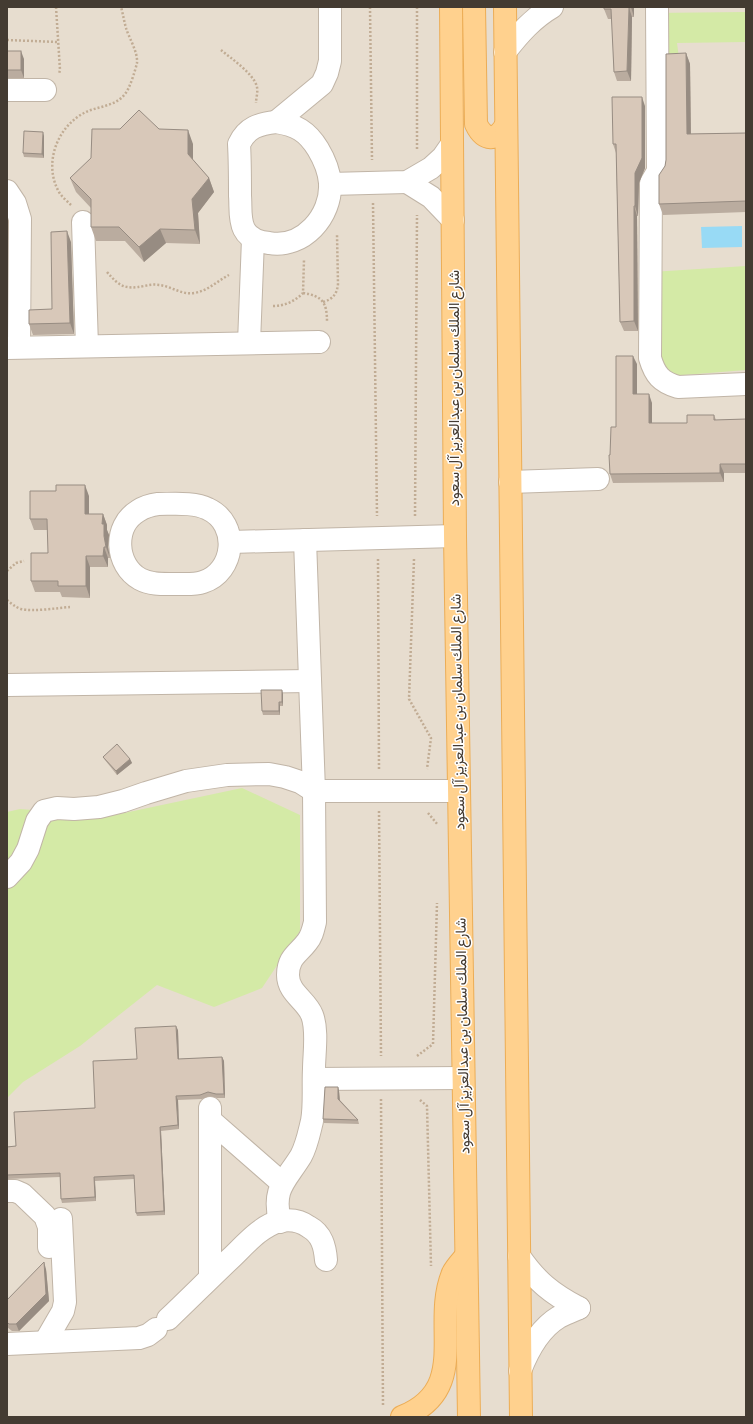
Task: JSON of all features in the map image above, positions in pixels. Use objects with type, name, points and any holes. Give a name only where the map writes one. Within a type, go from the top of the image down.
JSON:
[{"type":"main road","name":"شارع الملك سلمان بن عبدالعزيز آل سعود","points":[[452,7],[455,536],[469,1417]]},
{"type":"main road","points":[[474,7],[476,124],[480,132],[486,136],[495,137],[502,132],[506,125]]},
{"type":"main road","points":[[505,7],[521,1417]]},
{"type":"main road","points":[[392,1413],[420,1408],[431,1398],[439,1386],[444,1372],[446,1306],[449,1288],[454,1272],[466,1256]]},
{"type":"lane","points":[[276,122],[322,84],[330,61],[330,7]]},
{"type":"lane","points":[[505,52],[518,35],[533,20],[552,7]]},
{"type":"lane","points":[[656,7],[658,172],[651,183],[650,358],[653,369],[659,377],[667,384],[678,387],[746,384]]},
{"type":"lane","points":[[7,90],[45,90]]},
{"type":"lane","points":[[276,122],[299,128],[308,136],[323,157],[328,170],[330,184],[329,197],[325,210],[310,231],[289,243],[277,244],[253,239],[244,230],[241,218],[239,144],[243,135],[253,128],[264,123],[276,122]]},
{"type":"lane","points":[[330,184],[414,182],[443,157],[452,144]]},
{"type":"lane","points":[[414,182],[453,220]]},
{"type":"lane","points":[[7,190],[15,203],[20,219],[13,347],[249,343],[323,335]]},
{"type":"lane","points":[[83,222],[87,346]]},
{"type":"lane","points":[[249,343],[253,239]]},
{"type":"lane","points":[[510,482],[598,479]]},
{"type":"lane","points":[[158,504],[199,506],[209,509],[218,515],[224,522],[231,542],[230,552],[220,571],[212,578],[203,582],[192,584],[161,584],[145,581],[131,572],[124,562],[120,552],[122,529],[128,519],[136,511],[146,506],[158,504]]},
{"type":"lane","points":[[231,542],[455,536]]},
{"type":"lane","points":[[280,1222],[277,1209],[278,1195],[282,1182],[301,1155],[309,1136],[313,1116],[315,1026],[313,1017],[305,1003],[294,993],[288,976],[288,968],[291,960],[311,936],[315,922],[314,791],[305,540]]},
{"type":"lane","points":[[7,685],[310,681]]},
{"type":"lane","points":[[7,877],[21,862],[28,850],[37,821],[44,811],[57,808],[74,809],[98,807],[123,801],[186,781],[227,775],[269,774],[300,782],[314,791],[459,791]]},
{"type":"lane","points":[[314,1079],[463,1078]]},
{"type":"lane","points":[[210,1277],[210,1114],[282,1182]]},
{"type":"lane","points":[[7,1190],[22,1194],[42,1212],[48,1221],[50,1250],[56,1256],[63,1256]]},
{"type":"lane","points":[[45,1342],[63,1311],[65,1302],[61,1219]]},
{"type":"lane","points":[[7,1344],[139,1338],[148,1334],[162,1324],[252,1238],[269,1226],[280,1222],[292,1220],[303,1223],[313,1229],[321,1238],[325,1249],[326,1260]]},
{"type":"lane","points":[[519,1256],[538,1281],[555,1295],[579,1308],[559,1318],[541,1332],[528,1350],[520,1371]]},
{"type":"path","points":[[45,90],[52,86],[58,78],[60,70],[56,7]]},
{"type":"path","points":[[83,222],[59,192],[54,180],[53,155],[62,133],[76,117],[115,102],[125,94],[133,76],[137,61],[121,7]]},
{"type":"path","points":[[370,7],[378,538],[381,1078],[392,1413]]},
{"type":"path","points":[[417,7],[414,182],[415,537],[409,699],[431,738],[422,806],[439,827]]},
{"type":"path","points":[[7,40],[58,42]]},
{"type":"path","points":[[221,50],[250,74],[254,80],[258,93],[253,128]]},
{"type":"path","points":[[323,302],[334,296],[337,290],[337,232]]},
{"type":"path","points":[[84,254],[96,258],[116,283],[124,287],[133,288],[159,285],[184,293],[204,291],[233,272],[252,264]]},
{"type":"path","points":[[304,257],[304,293]]},
{"type":"path","points":[[250,305],[276,306],[289,304],[304,293],[316,295],[323,302],[327,313],[323,335]]},
{"type":"path","points":[[7,571],[16,563],[24,561]]},
{"type":"path","points":[[7,600],[12,605],[28,609],[70,607]]},
{"type":"path","points":[[431,1269],[427,1106],[411,1093],[411,1061],[433,1044],[437,896]]},
{"type":"shaded area","points":[[7,7],[746,7],[746,1417],[7,1417]]},
{"type":"green space","points":[[746,12],[746,42],[677,43],[679,58],[652,60],[650,13]]},
{"type":"green space","points":[[746,266],[746,370],[671,376],[660,373],[651,272]]},
{"type":"green space","points":[[242,788],[300,815],[300,931],[262,988],[214,1007],[157,985],[80,1046],[23,1082],[7,1098],[7,812],[20,809],[110,816]]},
{"type":"water","points":[[742,226],[742,247],[702,248],[701,227]]},
{"type":"building","points":[[604,7],[631,7],[629,8],[627,71],[614,72],[611,9],[604,9]]},
{"type":"building","points":[[7,51],[21,51],[21,70],[7,70]]},
{"type":"building","points":[[686,53],[687,134],[746,133],[746,201],[659,204],[659,175],[665,166],[666,160],[666,54]]},
{"type":"building","points":[[612,97],[642,97],[642,158],[635,173],[634,321],[620,322],[616,144],[613,144]]},
{"type":"building","points":[[139,110],[159,129],[188,130],[188,154],[209,178],[192,199],[195,230],[160,229],[139,247],[119,227],[91,227],[91,199],[70,178],[91,158],[92,129],[120,129]]},
{"type":"building","points":[[24,131],[43,132],[42,154],[23,153]]},
{"type":"building","points":[[67,231],[70,323],[29,324],[29,310],[52,309],[51,232]]},
{"type":"building","points":[[616,356],[633,356],[633,394],[649,394],[649,423],[687,423],[687,415],[714,415],[714,420],[746,419],[746,464],[720,464],[720,473],[610,474],[609,455],[611,427],[616,427]]},
{"type":"building","points":[[56,485],[85,485],[85,514],[103,514],[102,524],[104,524],[106,547],[104,547],[103,556],[86,556],[86,586],[58,586],[58,581],[31,581],[31,553],[48,553],[47,519],[30,519],[30,491],[56,491]]},
{"type":"building","points":[[261,690],[282,690],[282,702],[279,702],[279,711],[262,711]]},
{"type":"building","points":[[117,744],[130,759],[116,771],[103,757]]},
{"type":"building","points":[[176,1026],[178,1059],[222,1057],[224,1094],[208,1092],[200,1095],[176,1096],[178,1125],[160,1127],[164,1211],[136,1213],[134,1175],[94,1177],[95,1197],[61,1199],[60,1173],[7,1175],[7,1147],[16,1146],[14,1112],[95,1108],[93,1061],[137,1059],[135,1028]]},
{"type":"building","points":[[325,1087],[338,1087],[338,1099],[358,1120],[323,1119]]},
{"type":"building","points":[[44,1262],[46,1294],[16,1324],[9,1324],[7,1322],[7,1300]]}]
